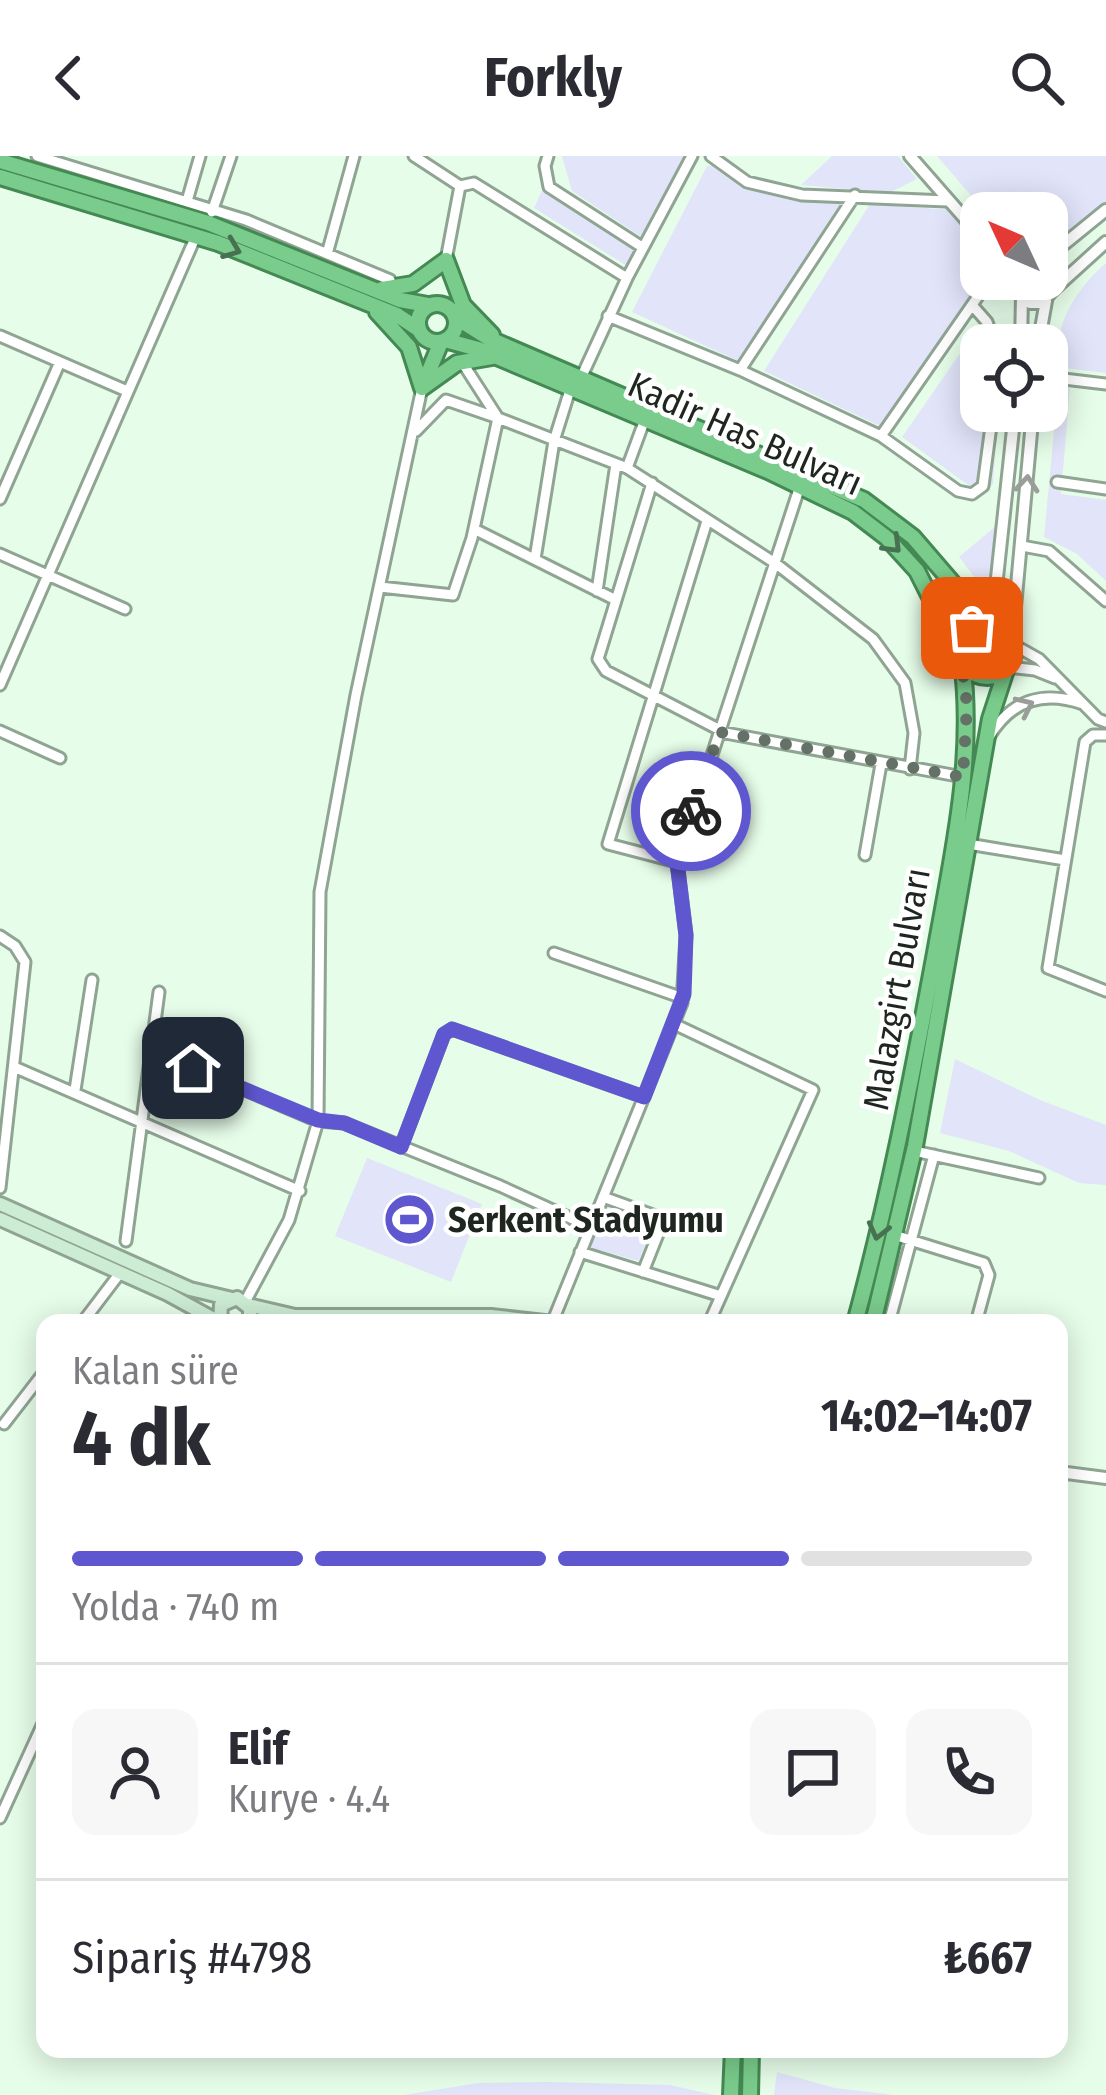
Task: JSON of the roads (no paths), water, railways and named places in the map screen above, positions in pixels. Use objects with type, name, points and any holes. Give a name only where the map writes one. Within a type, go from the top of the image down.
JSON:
[{"type":"highway","points":[[0,160],[28,178],[196,236],[397,315],[431,342],[443,341]]},
{"type":"highway","points":[[0,177],[28,178],[210,216],[320,256],[372,288],[453,313]]},
{"type":"highway","points":[[372,288],[413,284],[446,260]]},
{"type":"highway","points":[[422,388],[419,316],[430,305],[446,260]]},
{"type":"highway","points":[[422,388],[443,341],[455,330],[446,260]]},
{"type":"highway","points":[[422,388],[463,362],[502,352],[463,305],[446,260]]},
{"type":"highway","points":[[357,299],[398,332],[419,370]]},
{"type":"highway","name":"Kadir Has Bulvarı","points":[[453,313],[502,352],[864,500],[926,550],[989,623]]},
{"type":"highway","name":"Kadir Has Bulvarı","points":[[443,341],[502,352]]},
{"type":"highway","name":"Kadir Has Bulvarı","points":[[575,384],[644,422],[800,485],[853,512],[898,548],[916,571],[961,658]]},
{"type":"highway","points":[[989,623],[1006,631],[1013,642],[1007,669],[997,676],[982,677],[968,670],[961,658],[968,631],[989,623]]},
{"type":"highway","name":"Malazgirt Bulvarı","points":[[857,1314],[901,1142],[963,777],[967,721],[961,658]]},
{"type":"highway","name":"Malazgirt Bulvarı","points":[[875,1314],[914,1151],[985,748],[1007,669]]},
{"type":"highway","points":[[731,2095],[733,2058]]},
{"type":"highway","points":[[750,2095],[752,2058]]},
{"type":"main road","points":[[0,187],[28,178]]},
{"type":"main road","points":[[0,1204],[190,1289],[287,1314]]},
{"type":"main road","points":[[0,1219],[205,1314]]},
{"type":"main road","points":[[220,1314],[221,1305],[242,1302]]},
{"type":"main road","points":[[242,1302],[247,1314]]},
{"type":"street","points":[[10,156],[28,178]]},
{"type":"street","points":[[187,201],[200,156]]},
{"type":"street","points":[[43,157],[187,201],[210,216],[231,156]]},
{"type":"street","points":[[354,156],[320,256],[390,280]]},
{"type":"street","points":[[414,156],[460,186],[474,183],[627,278]]},
{"type":"street","points":[[548,156],[544,166],[548,187],[642,248]]},
{"type":"street","points":[[535,560],[554,440],[575,384],[692,156]]},
{"type":"street","points":[[711,156],[747,182],[802,195],[947,201]]},
{"type":"street","points":[[910,156],[960,215]]},
{"type":"street","points":[[446,260],[460,186]]},
{"type":"street","points":[[740,370],[855,195]]},
{"type":"street","points":[[1068,241],[1106,210]]},
{"type":"street","points":[[0,685],[196,236]]},
{"type":"street","points":[[1068,277],[1106,242]]},
{"type":"street","points":[[880,436],[975,300]]},
{"type":"street","points":[[972,305],[987,324]]},
{"type":"street","points":[[608,316],[740,370],[880,436],[958,491],[972,494],[982,486],[990,432]]},
{"type":"street","points":[[0,336],[128,392]]},
{"type":"street","points":[[0,499],[60,362]]},
{"type":"street","points":[[380,587],[453,595],[474,529],[498,418],[463,362]]},
{"type":"street","points":[[1068,379],[1106,384]]},
{"type":"street","points":[[242,1302],[279,1241],[300,1191],[318,1120],[320,892],[356,695],[422,388]]},
{"type":"street","points":[[414,432],[446,400],[498,418],[621,466],[775,563],[873,639],[895,665],[912,712],[910,769]]},
{"type":"street","points":[[597,591],[621,466],[644,422]]},
{"type":"street","points":[[989,623],[1012,432]]},
{"type":"street","points":[[1031,432],[1013,642],[1030,652],[1105,722],[1103,734],[1085,742],[1048,968],[1106,992]]},
{"type":"street","points":[[1057,482],[1106,489]]},
{"type":"street","points":[[652,483],[598,650],[599,663],[606,671],[720,731],[963,777]]},
{"type":"street","points":[[556,1314],[682,998],[686,935],[677,862],[800,485]]},
{"type":"street","points":[[677,862],[608,844],[707,521]]},
{"type":"street","points":[[474,529],[614,599]]},
{"type":"street","points":[[1022,546],[1049,551],[1106,601]]},
{"type":"street","points":[[0,554],[125,609]]},
{"type":"street","points":[[1007,669],[1035,670],[1060,680]]},
{"type":"street","points":[[985,748],[1003,718],[1026,701],[1052,697],[1083,704]]},
{"type":"street","points":[[0,731],[59,758]]},
{"type":"street","points":[[865,855],[881,764]]},
{"type":"street","points":[[968,844],[1065,860]]},
{"type":"street","points":[[0,937],[15,946],[25,962],[0,1188]]},
{"type":"street","points":[[554,953],[682,998]]},
{"type":"street","points":[[75,1090],[92,980]]},
{"type":"street","points":[[126,1241],[159,992]]},
{"type":"street","points":[[674,1024],[813,1090],[713,1314]]},
{"type":"street","points":[[401,1147],[444,1034],[452,1029],[644,1097]]},
{"type":"street","points":[[152,1050],[318,1120],[344,1123],[500,1186],[590,1227]]},
{"type":"street","points":[[14,1067],[300,1191]]},
{"type":"street","points":[[914,1151],[1039,1178]]},
{"type":"street","points":[[891,1314],[934,1155]]},
{"type":"street","points":[[602,1197],[664,1219],[643,1272]]},
{"type":"street","points":[[894,1235],[984,1262],[989,1275],[978,1314]]},
{"type":"street","points":[[580,1252],[721,1296]]},
{"type":"street","points":[[89,1314],[120,1274]]},
{"type":"street","points":[[4,1424],[36,1383]]},
{"type":"street","points":[[1068,1473],[1106,1478]]},
{"type":"street","points":[[0,1818],[36,1739]]},
{"type":"place","name":"Serkent Stadyumu","points":[[409,1220]]}]
